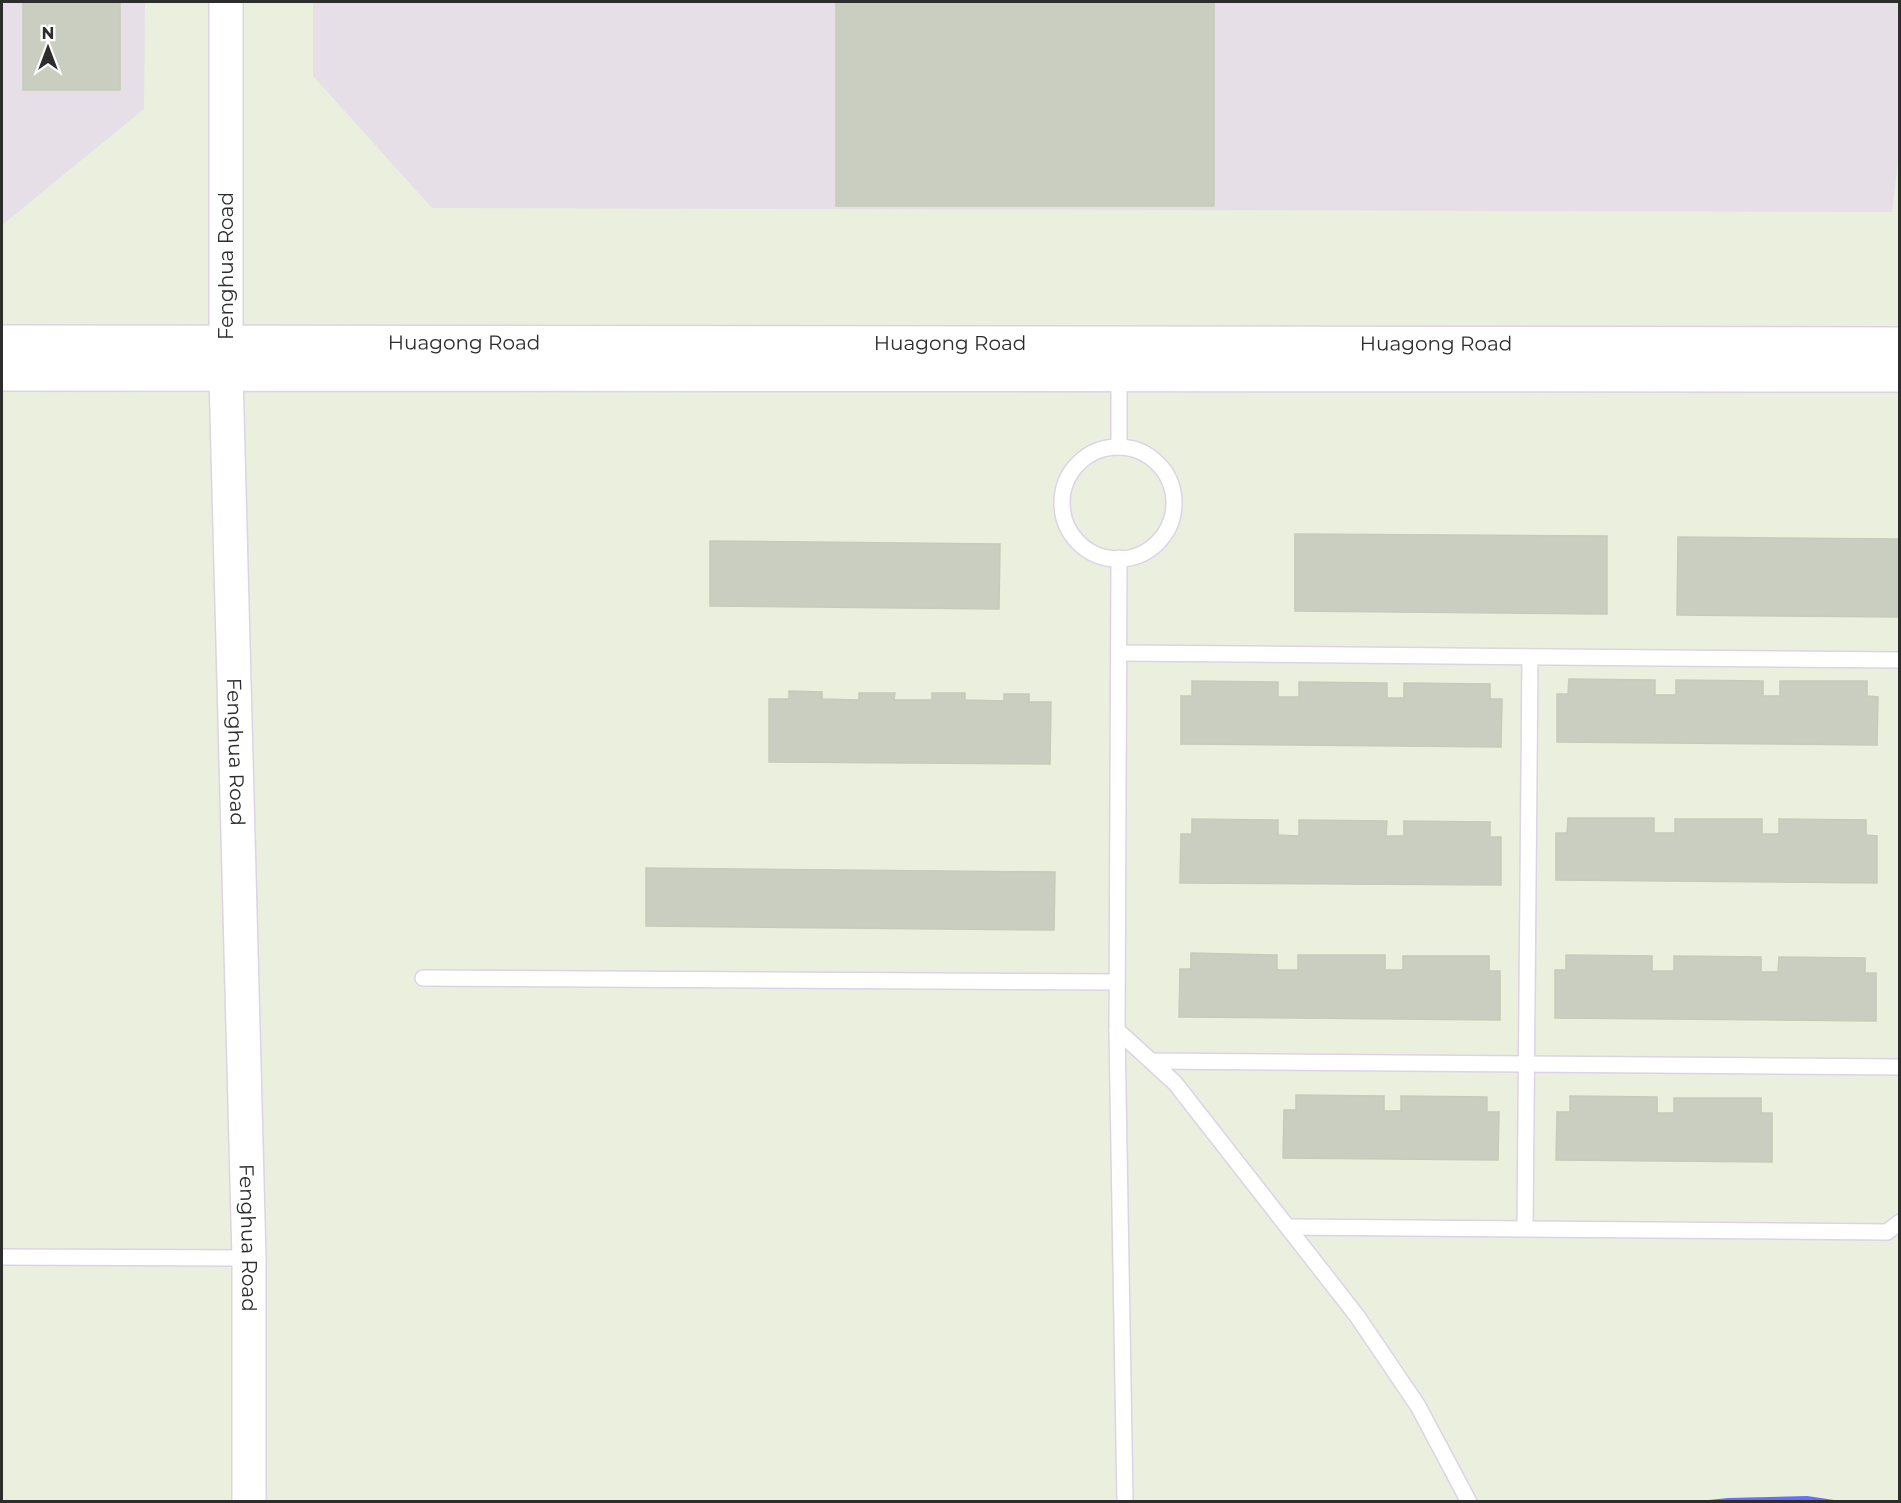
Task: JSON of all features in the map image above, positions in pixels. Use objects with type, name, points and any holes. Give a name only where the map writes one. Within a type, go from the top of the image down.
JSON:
[{"type":"main road","name":"Fenghua Road","points":[[226,2],[226,358],[249,1258],[249,1502]]},
{"type":"main road","name":"Huagong Road","points":[[2,342],[226,358],[1119,375],[1899,375]]},
{"type":"main road","name":"Huagong Road","points":[[2,374],[226,358],[1899,344]]},
{"type":"lane","points":[[1119,375],[1119,447]]},
{"type":"lane","points":[[1109,447],[1142,452],[1156,461],[1166,474],[1172,490],[1174,506],[1171,521],[1155,544],[1142,553],[1119,558],[1097,555],[1083,547],[1072,536],[1061,506],[1063,491],[1069,475],[1079,462],[1109,447]]},
{"type":"lane","points":[[1119,558],[1117,1030],[1125,1502]]},
{"type":"lane","points":[[1119,653],[1899,660]]},
{"type":"lane","points":[[1525,1228],[1530,657]]},
{"type":"lane","points":[[423,978],[1117,982]]},
{"type":"lane","points":[[1117,1030],[1174,1083],[1357,1316],[1418,1406],[1469,1502]]},
{"type":"lane","points":[[1151,1061],[1899,1067]]},
{"type":"lane","points":[[1288,1227],[1887,1232],[1899,1222]]},
{"type":"lane","points":[[2,1257],[249,1258]]},
{"type":"shaded area","points":[[2,2],[145,2],[144,109],[2,225]]},
{"type":"shaded area","points":[[313,2],[1900,2],[1900,143],[1892,212],[432,208],[313,76]]},
{"type":"shaded area","points":[[1807,1496],[1841,1501],[1699,1501],[1728,1498]]},
{"type":"building","points":[[23,2],[120,2],[120,90],[23,90]]},
{"type":"building","points":[[836,2],[1214,2],[1214,206],[836,206]]},
{"type":"building","points":[[1295,534],[1607,536],[1607,614],[1295,611]]},
{"type":"building","points":[[1678,537],[1900,539],[1900,617],[1677,615]]},
{"type":"building","points":[[710,541],[1000,544],[999,609],[710,606]]},
{"type":"building","points":[[1569,679],[1655,680],[1655,695],[1676,695],[1676,680],[1763,681],[1763,696],[1780,696],[1780,681],[1867,681],[1867,696],[1878,697],[1877,745],[1557,742],[1557,694],[1568,694]]},
{"type":"building","points":[[1192,681],[1278,682],[1278,697],[1299,697],[1299,682],[1387,683],[1387,698],[1404,698],[1404,683],[1490,684],[1490,699],[1502,699],[1501,747],[1181,744],[1181,696],[1192,696]]},
{"type":"building","points":[[789,691],[822,692],[822,699],[859,700],[859,693],[895,693],[894,700],[932,700],[932,693],[965,693],[965,700],[1004,701],[1004,694],[1029,694],[1029,702],[1051,702],[1050,764],[769,762],[769,699],[789,699]]},
{"type":"building","points":[[1568,818],[1654,818],[1654,833],[1675,833],[1675,819],[1762,819],[1762,834],[1779,834],[1779,819],[1866,820],[1866,835],[1877,836],[1877,883],[1556,880],[1556,833],[1567,833]]},
{"type":"building","points":[[1192,819],[1278,820],[1278,835],[1299,836],[1299,820],[1387,821],[1386,836],[1404,836],[1404,821],[1490,822],[1490,837],[1501,837],[1501,885],[1180,883],[1181,834],[1192,834]]},
{"type":"building","points":[[646,868],[1055,872],[1054,930],[646,926]]},
{"type":"building","points":[[1191,953],[1277,955],[1277,970],[1298,970],[1298,955],[1385,955],[1385,970],[1403,970],[1403,956],[1489,956],[1489,971],[1500,971],[1500,1020],[1179,1017],[1180,969],[1191,969]]},
{"type":"building","points":[[1566,955],[1652,956],[1652,971],[1674,971],[1674,956],[1761,957],[1761,972],[1778,972],[1779,957],[1865,958],[1865,973],[1876,973],[1876,1021],[1555,1018],[1555,970],[1566,970]]},
{"type":"building","points":[[1296,1095],[1384,1096],[1384,1111],[1401,1111],[1401,1096],[1487,1097],[1487,1112],[1499,1112],[1498,1160],[1283,1158],[1284,1110],[1296,1110]]},
{"type":"building","points":[[1570,1096],[1657,1097],[1657,1113],[1674,1113],[1674,1098],[1761,1098],[1761,1113],[1772,1113],[1772,1162],[1556,1160],[1557,1112],[1570,1112]]}]
